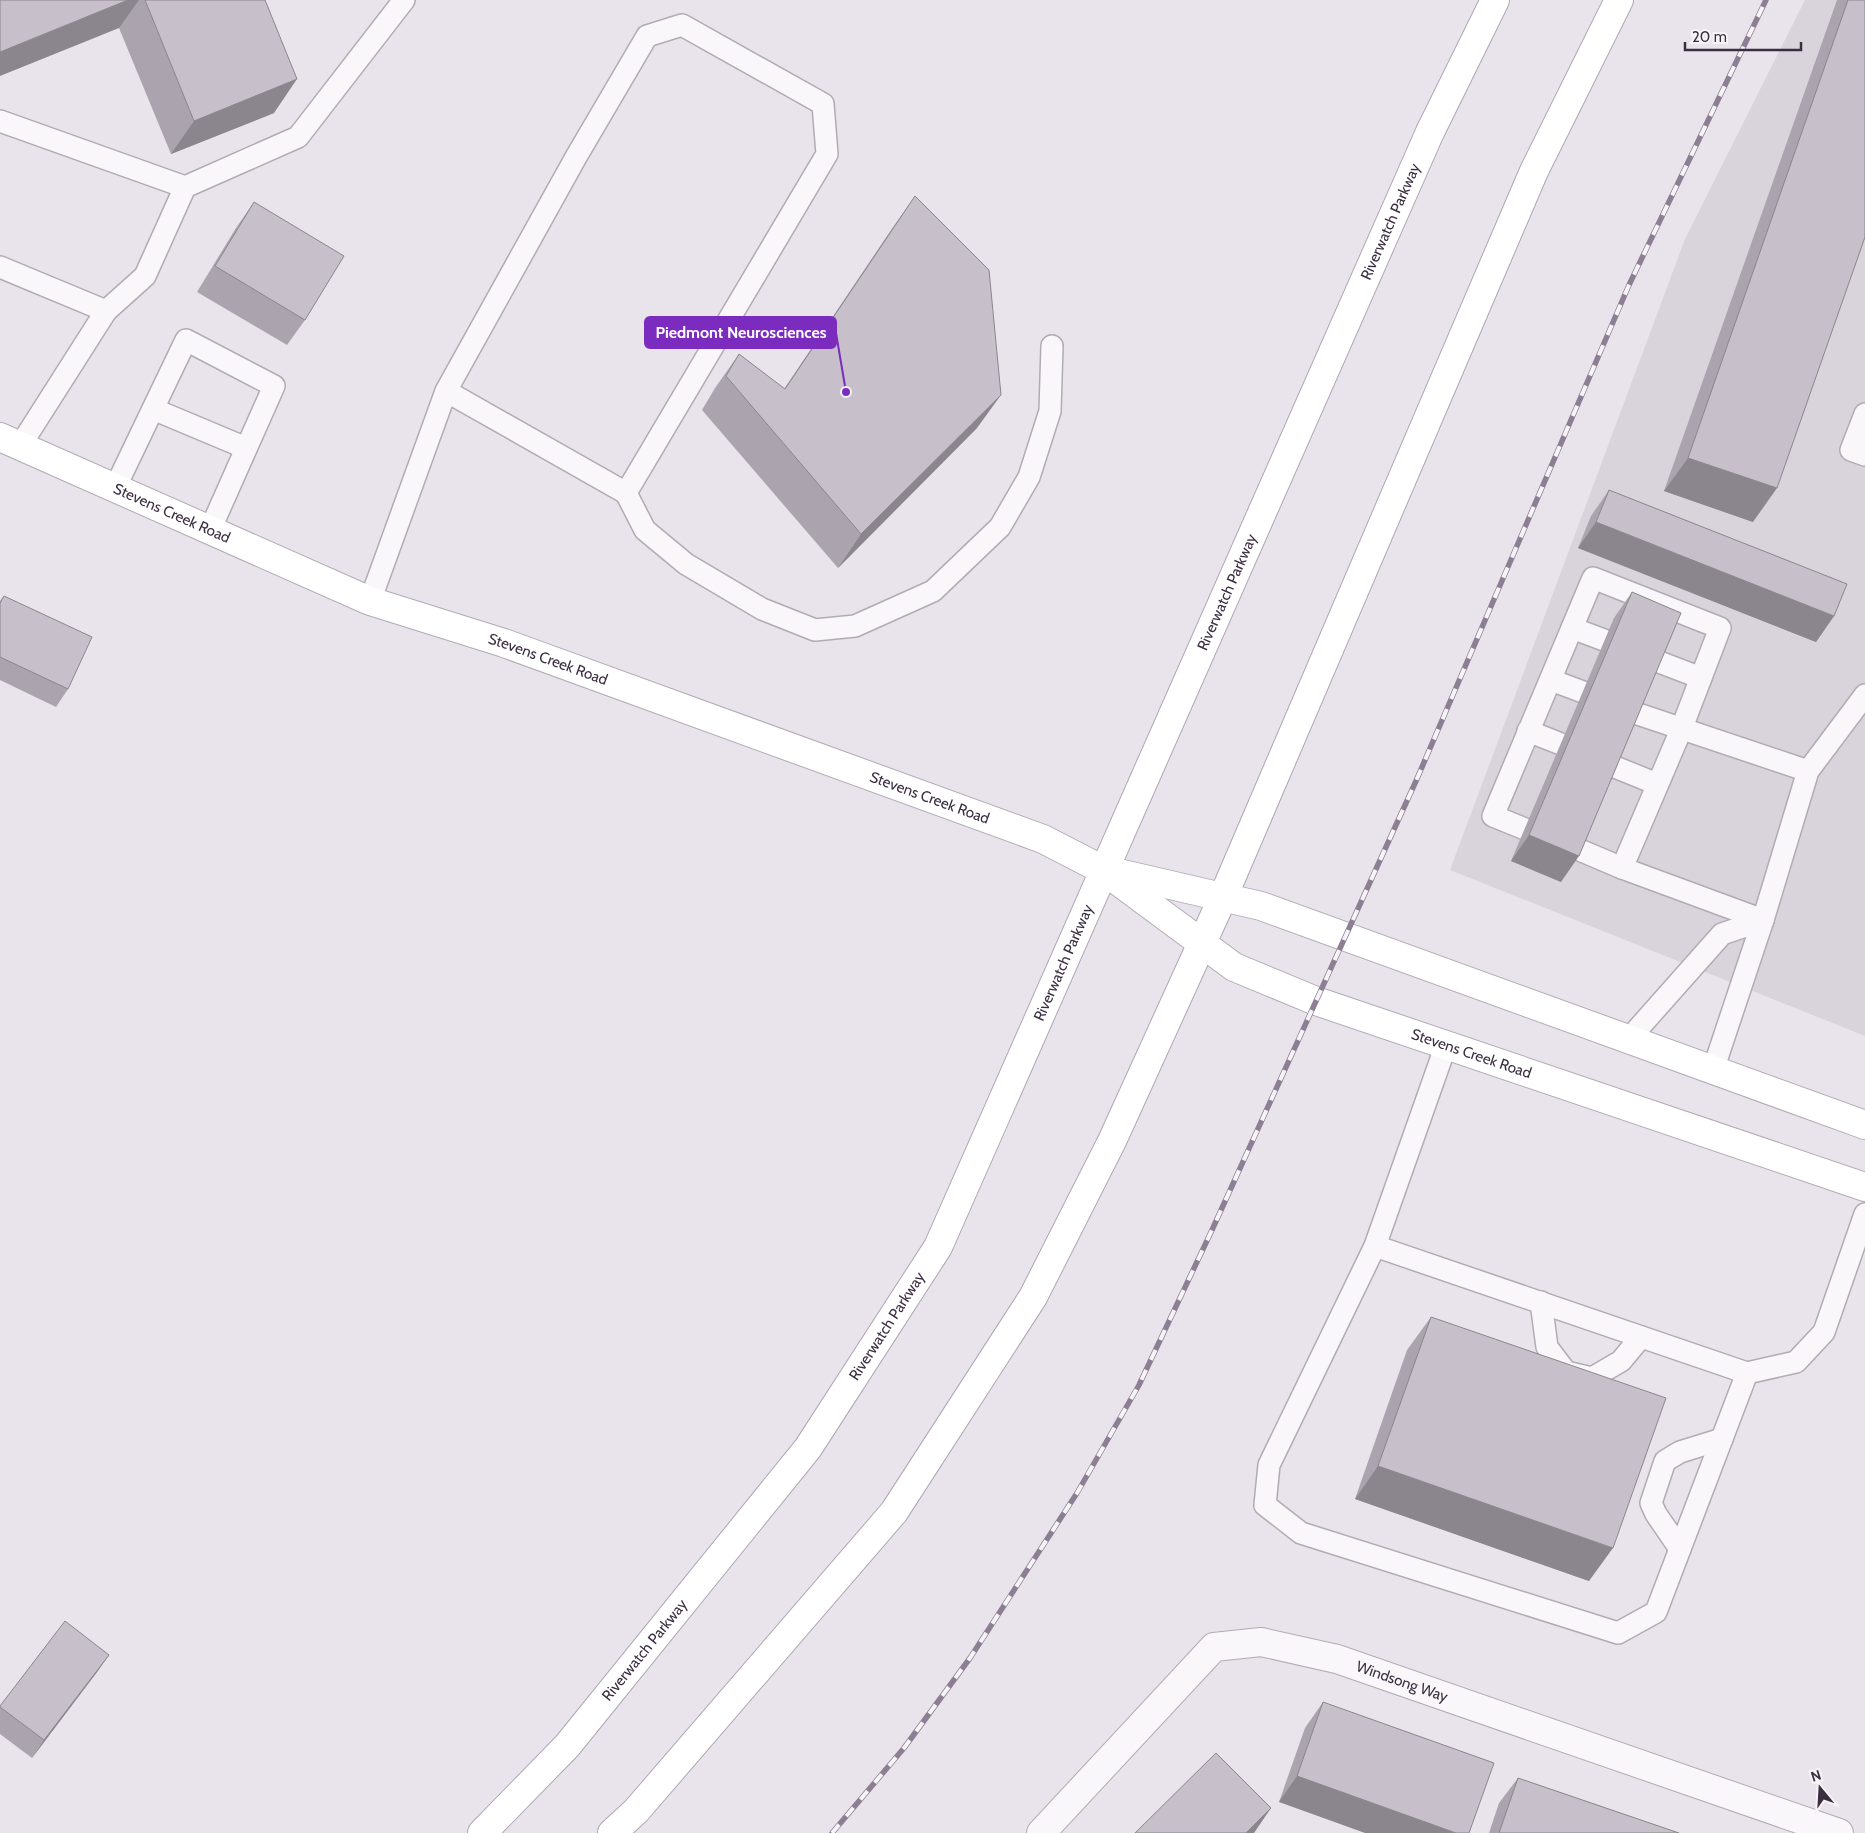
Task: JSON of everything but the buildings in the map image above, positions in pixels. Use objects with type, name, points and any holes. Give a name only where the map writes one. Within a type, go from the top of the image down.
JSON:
[{"type":"main road","name":"Riverwatch Parkway","points":[[482,1833],[567,1746],[808,1448],[938,1247],[1430,132],[1495,0]]},
{"type":"main road","points":[[612,1833],[636,1811],[894,1512],[1034,1297],[1112,1141],[1223,897],[1534,171],[1619,0]]},
{"type":"main road","name":"Stevens Creek Road","points":[[10,441],[370,601],[504,643],[1043,839],[1103,870],[1234,967],[1316,1001],[1865,1187]]},
{"type":"main road","name":"Stevens Creek Road","points":[[1103,870],[1261,906],[1865,1125]]},
{"type":"street","name":"Windsong Way","points":[[1041,1833],[1214,1647],[1261,1642],[1337,1659],[1830,1831]]},
{"type":"lane","points":[[10,441],[106,311],[145,276],[185,187],[298,138],[404,0]]},
{"type":"lane","points":[[370,601],[446,391],[646,36],[682,25],[823,104],[827,154],[626,493]]},
{"type":"lane","points":[[0,121],[185,187]]},
{"type":"lane","points":[[0,268],[106,311]]},
{"type":"lane","points":[[115,488],[186,340],[274,386],[210,530]]},
{"type":"lane","points":[[446,391],[626,493],[645,530],[686,564],[762,609],[815,630],[856,626],[933,591],[1000,527],[1029,477],[1050,411],[1052,346]]},
{"type":"lane","points":[[153,409],[246,448]]},
{"type":"lane","points":[[1865,414],[1851,450],[1865,455]]},
{"type":"lane","points":[[1525,829],[1492,816],[1593,578],[1720,628],[1681,730],[1622,868]]},
{"type":"lane","points":[[1572,628],[1604,640]]},
{"type":"lane","points":[[1654,660],[1701,678]]},
{"type":"lane","points":[[1551,680],[1583,692]]},
{"type":"lane","points":[[1713,1070],[1763,920],[1808,771],[1865,695]]},
{"type":"lane","points":[[1632,712],[1808,771]]},
{"type":"lane","points":[[1528,731],[1560,744]]},
{"type":"lane","points":[[1610,765],[1657,784]]},
{"type":"lane","points":[[1575,848],[1622,868],[1763,920]]},
{"type":"lane","points":[[1628,1040],[1722,934],[1763,920]]},
{"type":"lane","points":[[1446,1045],[1376,1246],[1269,1465],[1266,1505],[1300,1533],[1618,1633],[1656,1612],[1747,1373]]},
{"type":"lane","points":[[1376,1246],[1747,1373],[1796,1362],[1824,1332],[1865,1214]]},
{"type":"lane","points":[[1541,1302],[1547,1348],[1566,1372],[1592,1378],[1620,1361],[1641,1337]]},
{"type":"lane","points":[[1680,1549],[1656,1514],[1651,1503],[1665,1461],[1680,1452],[1722,1439]]},
{"type":"shaded area","points":[[1805,0],[1865,0],[1865,1036],[1450,870],[1685,239]]},
{"type":"railway","points":[[832,1833],[904,1748],[970,1658],[1077,1493],[1139,1385],[1212,1230],[1416,781],[1629,285],[1766,0]]},
{"type":"place","name":"Piedmont Neurosciences","points":[[846,392]]}]
